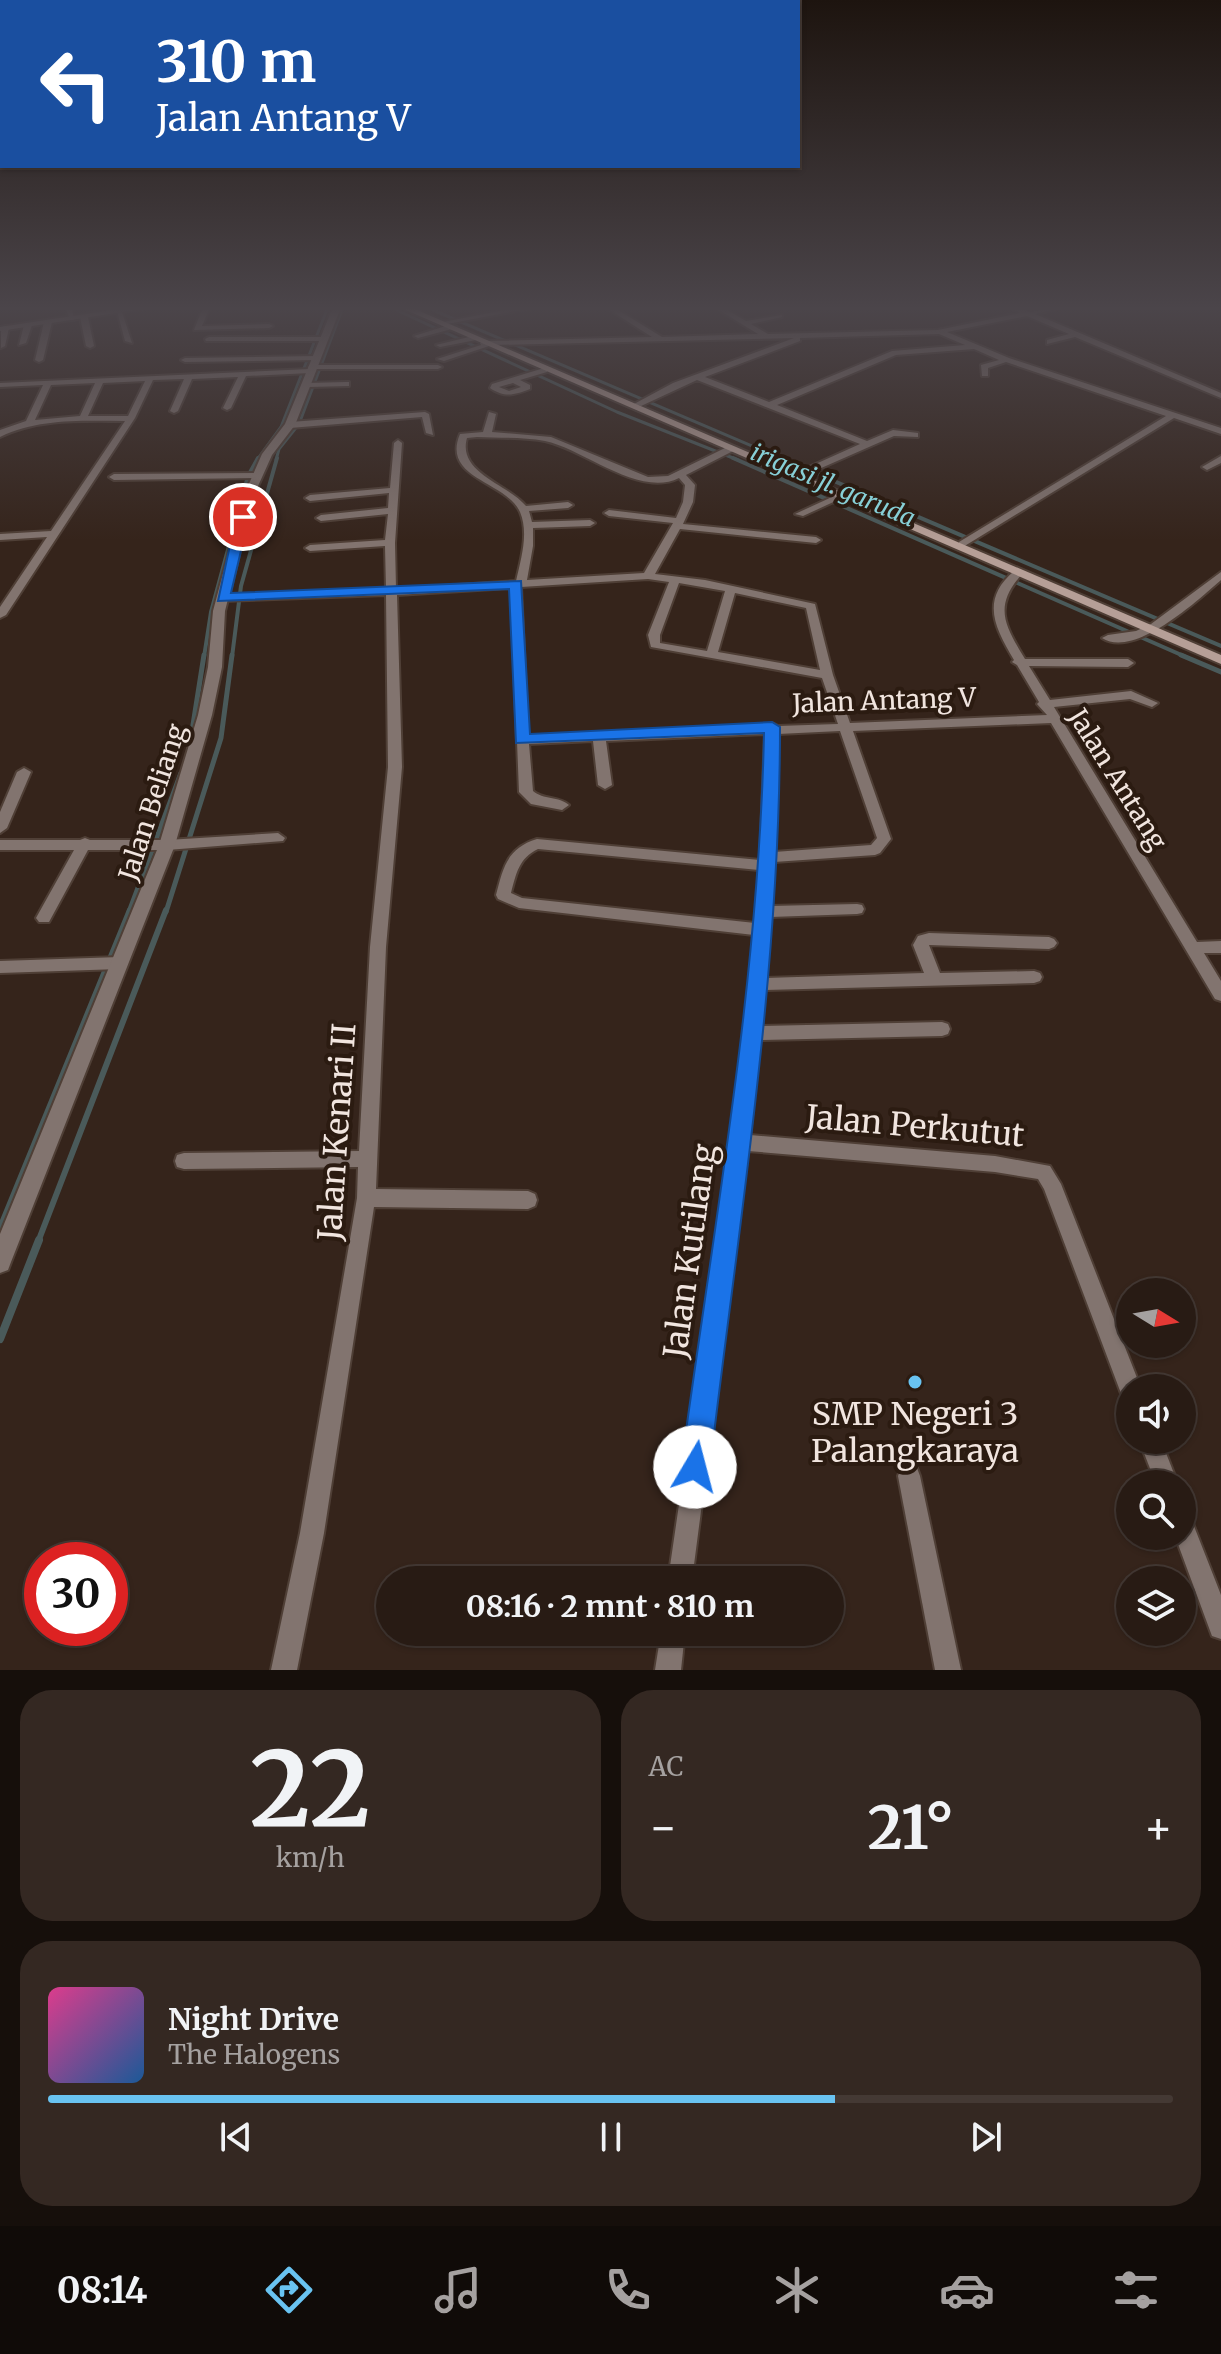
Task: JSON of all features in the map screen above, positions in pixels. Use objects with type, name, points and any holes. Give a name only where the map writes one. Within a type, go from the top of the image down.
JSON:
[{"type":"main road","points":[[573,385],[724,453],[963,544],[1155,627],[1221,660]]},
{"type":"main road","points":[[583,385],[638,404],[803,473],[836,498],[1012,578],[1221,651]]},
{"type":"street","points":[[29,423],[47,385]]},
{"type":"street","points":[[82,420],[98,385]]},
{"type":"street","points":[[0,615],[131,418],[147,385]]},
{"type":"street","points":[[174,411],[185,385]]},
{"type":"street","points":[[227,408],[238,385]]},
{"type":"street","name":"Jalan Beliang","points":[[0,1262],[167,845],[205,715],[223,598],[256,476],[290,425],[305,385]]},
{"type":"street","points":[[638,404],[680,385]]},
{"type":"street","points":[[717,385],[867,444]]},
{"type":"street","points":[[768,406],[818,385]]},
{"type":"street","points":[[1082,385],[1221,431]]},
{"type":"street","points":[[1195,385],[1221,396]]},
{"type":"street","points":[[290,425],[440,413]]},
{"type":"street","points":[[425,414],[430,433]]},
{"type":"street","points":[[487,434],[492,414]]},
{"type":"street","points":[[963,544],[1173,415]]},
{"type":"street","points":[[0,434],[5,428],[29,423],[131,418]]},
{"type":"street","points":[[374,418],[376,429]]},
{"type":"street","points":[[330,422],[332,433]]},
{"type":"street","points":[[803,473],[893,433],[915,435]]},
{"type":"street","points":[[562,805],[536,801],[526,792],[519,584],[529,543],[524,509],[465,462],[460,448],[462,438],[487,434],[552,440],[641,480],[666,480],[724,453]]},
{"type":"street","name":"Jalan Kenari II","points":[[284,1670],[312,1533],[366,1198],[378,947],[395,767],[390,543],[398,443]]},
{"type":"street","points":[[1207,467],[1221,459]]},
{"type":"street","points":[[648,576],[678,524],[691,493],[689,482],[680,474]]},
{"type":"street","points":[[114,477],[256,476]]},
{"type":"street","points":[[310,498],[394,490]]},
{"type":"street","points":[[800,514],[836,498]]},
{"type":"street","points":[[524,509],[568,505]]},
{"type":"street","points":[[321,518],[394,510]]},
{"type":"street","points":[[609,513],[816,540]]},
{"type":"street","points":[[527,525],[590,523]]},
{"type":"street","points":[[0,537],[54,534]]},
{"type":"street","points":[[310,548],[390,543]]},
{"type":"street","points":[[1108,638],[1135,636],[1155,627],[1221,575]]},
{"type":"street","points":[[223,598],[392,592],[648,576],[811,606],[827,675],[884,839],[882,845],[875,850],[767,862],[537,844],[521,850],[516,856],[503,895],[519,903],[763,921],[857,909]]},
{"type":"street","name":"Jalan Antang","points":[[1012,578],[998,605],[999,620],[1018,662],[1221,995]]},
{"type":"street","points":[[675,579],[654,641],[660,647],[827,675]]},
{"type":"street","points":[[711,655],[731,590]]},
{"type":"street","points":[[1018,662],[1128,663]]},
{"type":"street","points":[[1043,704],[1131,695],[1152,703]]},
{"type":"street","name":"Jalan Antang V","points":[[522,740],[772,727],[1053,719]]},
{"type":"street","name":"Jalan Kutilang","points":[[682,1566],[757,984],[767,862],[772,727]]},
{"type":"street","points":[[599,736],[605,785]]},
{"type":"street","points":[[0,828],[24,772]]},
{"type":"street","points":[[0,845],[167,845],[278,838]]},
{"type":"street","points":[[44,918],[85,843]]},
{"type":"street","points":[[934,979],[921,945],[923,940],[1049,943]]},
{"type":"street","points":[[1194,948],[1221,947]]},
{"type":"street","points":[[0,967],[120,963]]},
{"type":"street","points":[[757,984],[1034,977]]},
{"type":"street","points":[[751,1033],[942,1029]]},
{"type":"street","name":"Jalan Perkutut","points":[[739,1142],[995,1164],[1043,1172],[1052,1184],[1125,1374]]},
{"type":"street","points":[[184,1161],[366,1159]]},
{"type":"street","points":[[366,1198],[528,1200]]},
{"type":"street","points":[[909,1476],[948,1670]]},
{"type":"street","points":[[1192,1550],[1221,1627]]},
{"type":"street","points":[[668,1670],[671,1646]]},
{"type":"waterway","points":[[257,460],[281,427],[297,385]]},
{"type":"waterway","points":[[276,460],[279,449],[299,424],[314,385]]},
{"type":"waterway","name":"irigasi jl. garuda","points":[[558,385],[733,458]]},
{"type":"waterway","points":[[609,385],[785,460]]},
{"type":"waterway","points":[[204,657],[211,612],[248,476],[258,458]]},
{"type":"waterway","points":[[232,657],[241,586],[277,458]]},
{"type":"waterway","name":"irigasi jl. garuda","points":[[733,458],[738,460]]},
{"type":"waterway","name":"irigasi jl. garuda","points":[[733,458],[1186,657]]},
{"type":"waterway","points":[[780,458],[1221,646]]},
{"type":"waterway","points":[[190,744],[204,655]]},
{"type":"waterway","points":[[166,912],[221,738],[232,655]]},
{"type":"waterway","name":"irigasi jl. garuda","points":[[1181,655],[1221,672]]},
{"type":"waterway","points":[[129,912],[181,773]]},
{"type":"waterway","points":[[0,1228],[130,910]]},
{"type":"waterway","points":[[38,1242],[166,910]]},
{"type":"waterway","points":[[0,1339],[39,1240]]},
{"type":"place","name":"SMP Negeri 3 Palangkaraya","points":[[915,1382]]},
{"type":"route","points":[[243,517],[223,598],[516,584],[522,740],[772,727],[771,794],[757,984],[695,1467]]}]
